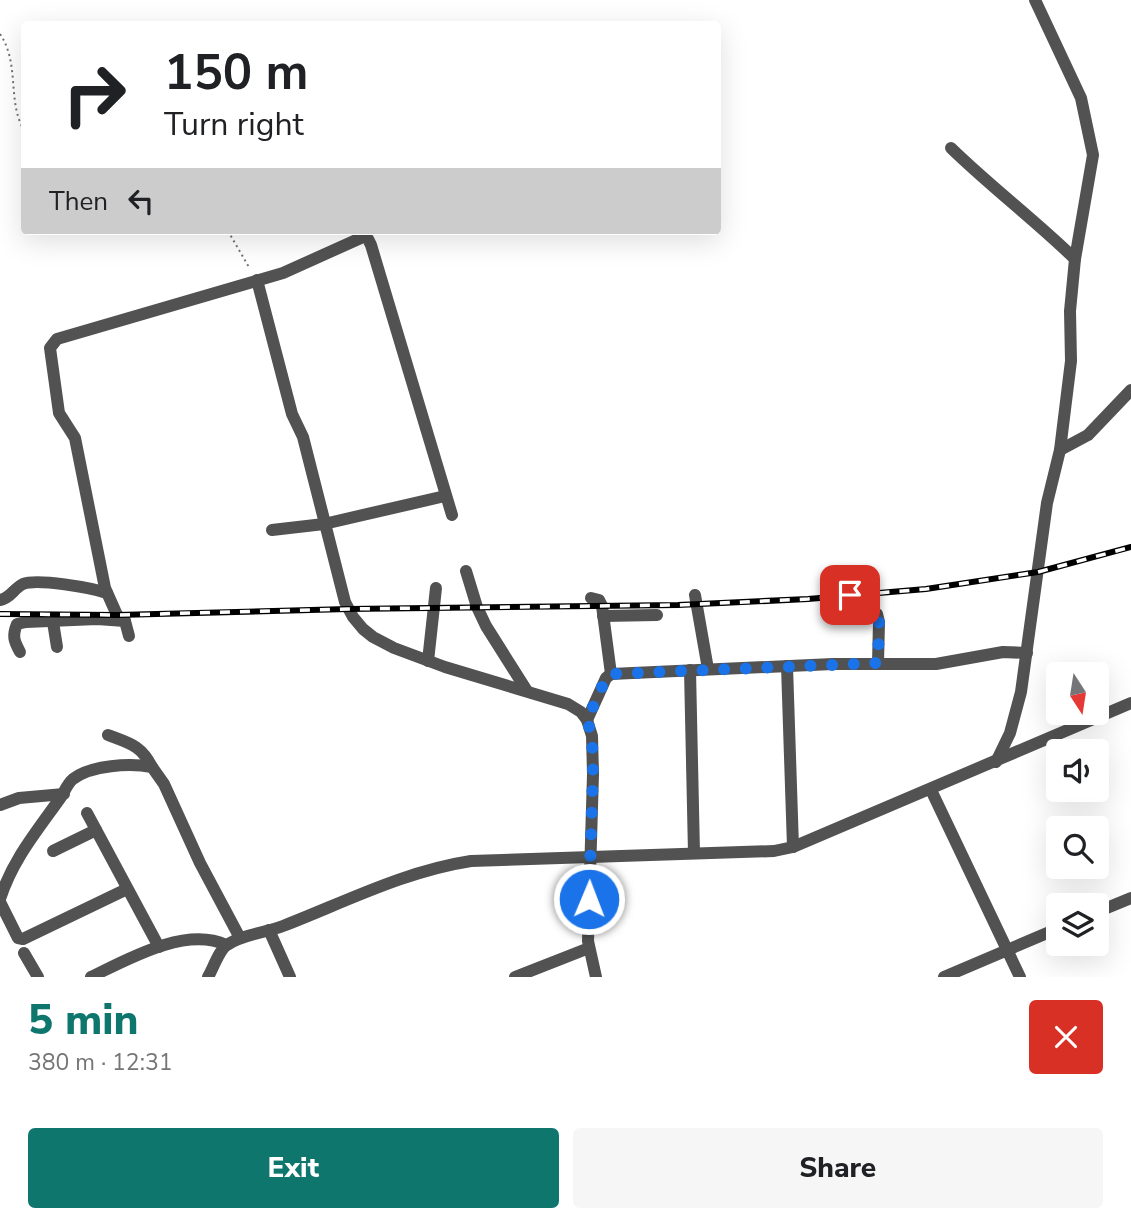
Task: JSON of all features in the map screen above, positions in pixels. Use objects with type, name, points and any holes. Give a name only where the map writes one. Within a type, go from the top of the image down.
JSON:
[{"type":"street","points":[[996,762],[1010,733],[1021,692],[1047,503],[1060,450],[1071,361],[1070,311],[1075,259],[1093,155],[1081,98],[1035,0]]},
{"type":"street","points":[[951,148],[988,184],[1046,230],[1075,259]]},
{"type":"street","points":[[128,636],[125,621],[117,615],[107,593],[75,438],[59,413],[50,348],[57,339],[283,273],[345,243],[363,237],[368,239],[452,515]]},
{"type":"street","points":[[257,281],[292,414],[303,437],[345,602],[353,617],[373,638],[429,661],[568,704],[581,712],[587,720],[592,736],[593,774],[589,948],[596,977]]},
{"type":"street","points":[[1060,450],[1088,435],[1131,390]]},
{"type":"street","points":[[272,530],[324,524],[445,496]]},
{"type":"street","points":[[466,571],[486,626],[527,691]]},
{"type":"street","points":[[0,600],[8,598],[23,584],[33,583],[67,585],[107,593]]},
{"type":"street","points":[[429,661],[436,588]]},
{"type":"street","points":[[849,592],[858,610],[877,614],[878,663]]},
{"type":"street","points":[[695,595],[708,669]]},
{"type":"street","points":[[591,598],[600,602],[611,674]]},
{"type":"street","points":[[603,616],[657,615]]},
{"type":"street","points":[[20,653],[13,634],[18,625],[26,622],[97,619],[125,621]]},
{"type":"street","points":[[53,622],[57,647]]},
{"type":"street","points":[[587,720],[606,678],[611,674],[786,666],[948,663],[1003,652],[1027,653]]},
{"type":"street","points":[[786,666],[793,847]]},
{"type":"street","points":[[690,670],[694,853]]},
{"type":"street","points":[[208,977],[226,945],[240,938],[269,930],[418,872],[445,865],[471,861],[774,851],[793,847],[1131,703]]},
{"type":"street","points":[[108,735],[145,752],[164,784],[200,863],[240,938]]},
{"type":"street","points":[[127,889],[23,939],[18,938],[0,901],[11,869],[23,847],[75,778],[86,772],[132,763],[152,767]]},
{"type":"street","points":[[931,790],[1020,977]]},
{"type":"street","points":[[0,805],[19,798],[64,794]]},
{"type":"street","points":[[87,813],[159,947]]},
{"type":"street","points":[[53,851],[96,830]]},
{"type":"street","points":[[1109,907],[1131,898]]},
{"type":"street","points":[[269,930],[290,977]]},
{"type":"street","points":[[944,977],[1046,934]]},
{"type":"street","points":[[91,977],[159,947],[200,938],[213,939],[226,945]]},
{"type":"street","points":[[515,977],[589,948]]},
{"type":"street","points":[[24,953],[38,977]]},
{"type":"path","points":[[0,34],[9,48],[21,123]]},
{"type":"path","points":[[230,235],[257,281]]},
{"type":"railway","points":[[0,614],[117,615],[678,605],[808,599],[926,589],[1038,572],[1131,547]]},
{"type":"route","points":[[589,899],[593,774],[592,736],[587,720],[606,678],[611,674],[878,663],[877,614],[858,610],[850,595]]}]
